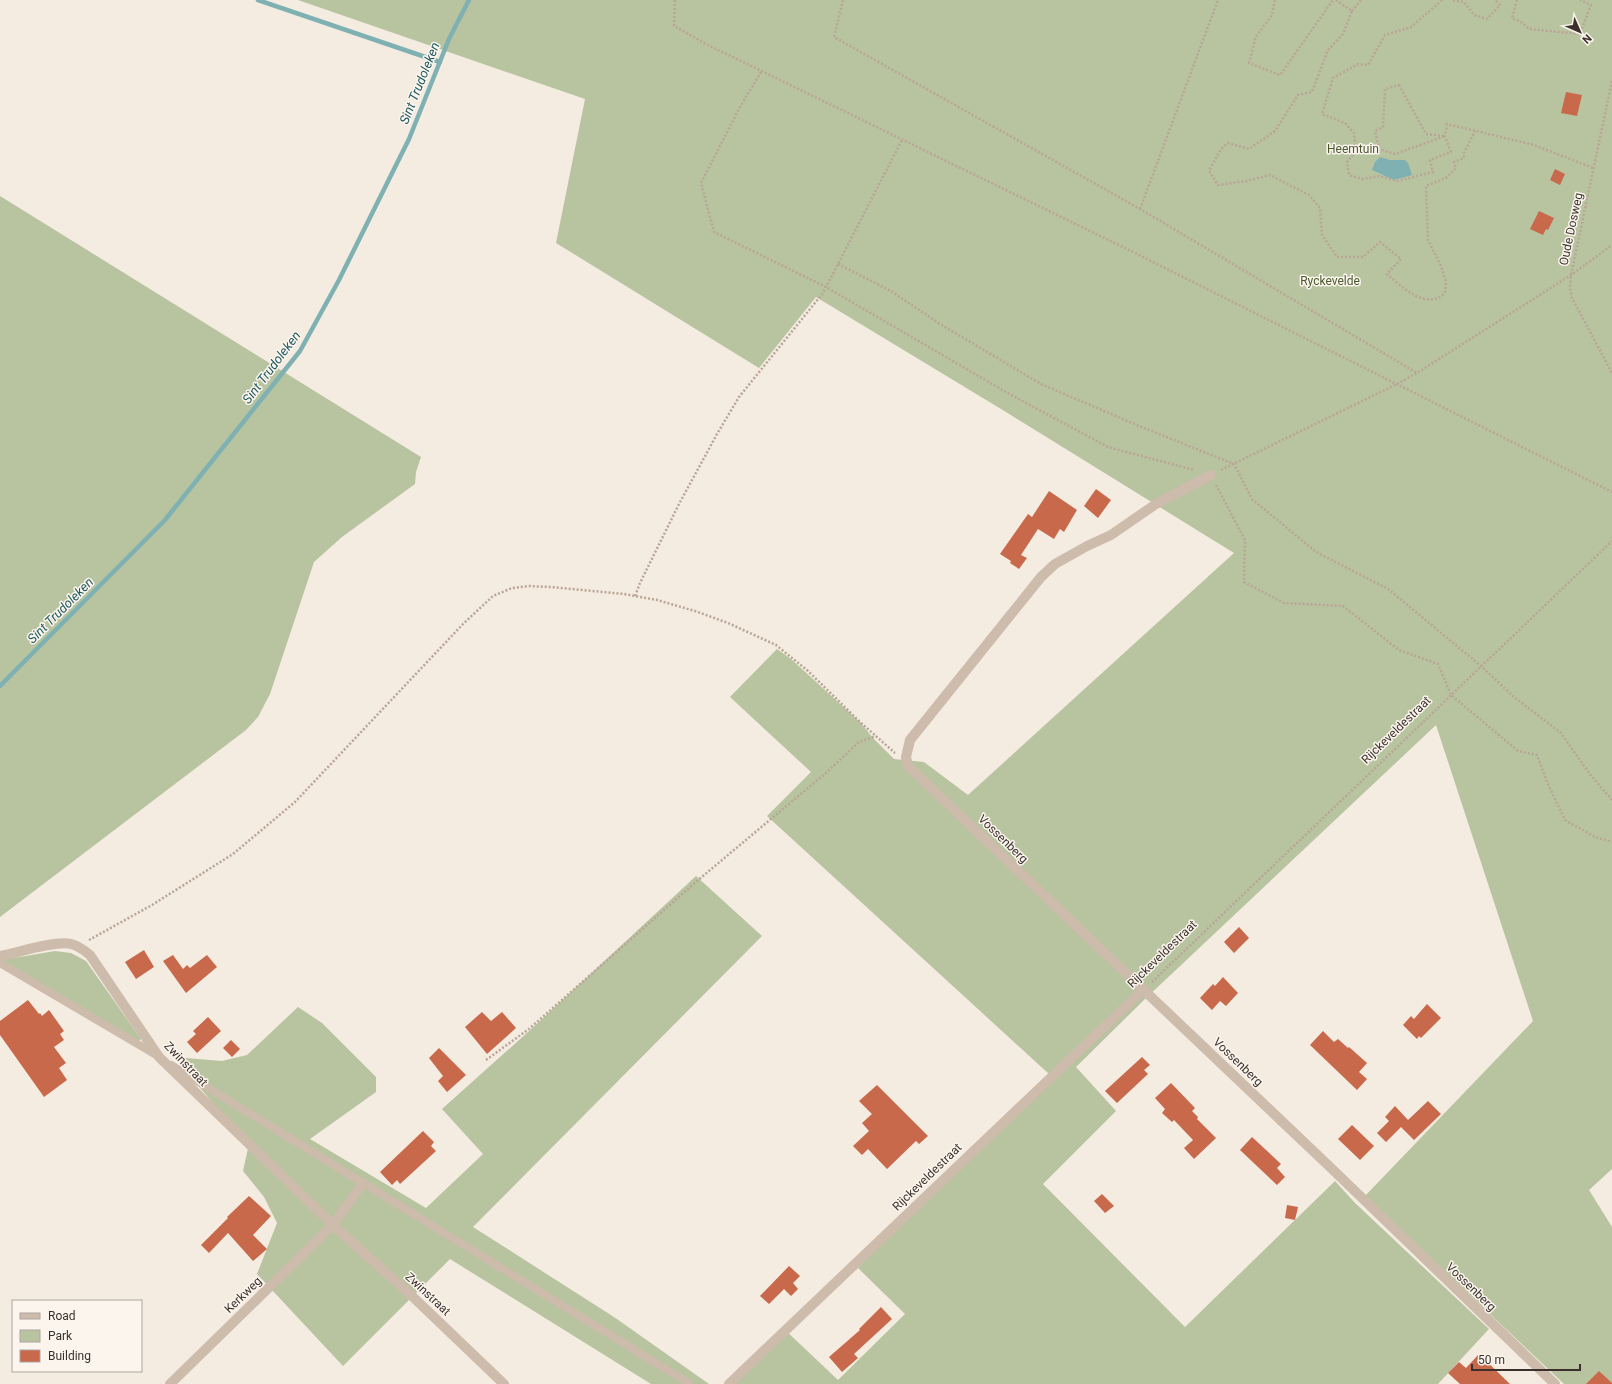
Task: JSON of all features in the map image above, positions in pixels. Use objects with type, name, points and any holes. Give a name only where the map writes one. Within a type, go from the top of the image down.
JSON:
[{"type":"street","points":[[906,757],[910,740],[1036,582],[1055,564],[1086,546],[1111,535],[1156,504],[1211,475]]},
{"type":"street","name":"Vossenberg","points":[[906,757],[908,766],[916,774],[1555,1384]]},
{"type":"street","points":[[0,956],[60,943],[70,943],[78,946]]},
{"type":"street","name":"Zwinstraat","points":[[78,946],[90,955],[159,1057],[333,1226],[413,1297],[504,1384]]},
{"type":"street","name":"Rijckeveldestraat","points":[[729,1384],[1143,990]]},
{"type":"street","points":[[333,1226],[363,1183]]},
{"type":"street","name":"Kerkweg","points":[[170,1384],[333,1226]]},
{"type":"lane","points":[[0,963],[159,1057],[690,1384]]},
{"type":"path","points":[[675,0],[674,26],[708,45],[1125,248],[1612,492]]},
{"type":"path","points":[[843,0],[834,38],[1140,209],[1417,373]]},
{"type":"path","points":[[1140,209],[1218,0]]},
{"type":"path","points":[[1275,0],[1271,17],[1256,36],[1249,63],[1280,75],[1333,0]]},
{"type":"path","points":[[1336,0],[1352,11]]},
{"type":"path","points":[[1361,0],[1352,11],[1343,34],[1328,50],[1312,92],[1298,95],[1276,131],[1249,149],[1228,143],[1221,148],[1209,171],[1218,185],[1246,181],[1270,175],[1309,195],[1320,208],[1322,235],[1337,257],[1363,257],[1380,242],[1401,259],[1387,274],[1407,291],[1432,301],[1439,299],[1445,293],[1446,282],[1441,266],[1428,240],[1426,186],[1446,178],[1456,168],[1454,162],[1464,158],[1464,153],[1475,131]]},
{"type":"path","points":[[1442,0],[1411,27],[1385,35],[1368,65],[1358,64],[1333,78],[1322,114],[1345,123],[1354,133],[1356,151],[1346,162],[1349,175],[1362,179],[1380,176],[1397,181],[1433,172],[1430,160],[1451,152],[1445,136],[1447,124],[1534,145],[1593,168]]},
{"type":"path","points":[[1453,0],[1464,2],[1474,15],[1487,19],[1500,5],[1495,0]]},
{"type":"path","points":[[1517,0],[1512,18],[1529,28],[1580,34],[1591,5],[1580,0]]},
{"type":"path","points":[[761,72],[740,107],[701,182],[714,232],[826,287],[1004,392],[1108,447],[1211,475],[1417,373],[1571,275],[1612,245]]},
{"type":"path","name":"Oude Dosweg","points":[[1612,81],[1571,275],[1570,288],[1572,298],[1612,373]]},
{"type":"path","points":[[1400,85],[1426,134],[1445,136],[1395,154],[1379,149],[1375,131],[1383,127],[1385,89],[1400,85]]},
{"type":"path","points":[[635,596],[640,582],[679,504],[717,434],[739,397],[823,293],[902,140]]},
{"type":"path","points":[[838,264],[891,291],[940,324],[1041,384],[1139,426],[1234,464],[1252,499],[1316,552],[1388,589],[1482,666],[1514,697],[1561,733],[1589,773],[1612,800]]},
{"type":"path","points":[[1211,475],[1245,540],[1244,582],[1284,603],[1343,606],[1399,650],[1438,664],[1451,695],[1518,751],[1537,755],[1548,784],[1565,820],[1595,837],[1612,842]]},
{"type":"path","name":"Rijckeveldestraat","points":[[1143,990],[1612,541]]},
{"type":"path","points":[[78,946],[152,905],[233,854],[295,802],[444,643],[493,596],[505,590],[528,586],[551,587],[635,596],[657,600],[689,609],[728,623],[776,645],[808,671],[860,722],[900,757],[906,757]]},
{"type":"path","points":[[486,1060],[529,1029],[703,876],[827,772],[859,742],[876,736]]},
{"type":"green space","name":"Ryckevelde","points":[[298,0],[1612,0],[1612,1169],[1589,1190],[1612,1227],[1612,1384],[1564,1384],[1365,1196],[1533,1021],[1436,725],[1145,999],[1076,1067],[1116,1111],[1043,1184],[1185,1327],[1335,1181],[1355,1203],[1489,1329],[1438,1384],[725,1384],[783,1328],[838,1380],[905,1314],[858,1268],[1049,1074],[767,816],[811,772],[730,697],[777,649],[791,659],[860,722],[873,738],[894,759],[924,762],[968,795],[1234,553],[816,297],[759,368],[556,243],[585,99]]},
{"type":"green space","points":[[0,196],[421,457],[416,472],[415,484],[342,537],[314,562],[270,694],[258,717],[246,730],[0,917]]},
{"type":"green space","points":[[696,876],[762,936],[473,1227],[614,1317],[709,1384],[651,1384],[450,1259],[343,1366],[257,1274],[277,1223],[264,1197],[243,1171],[249,1144],[173,1057],[222,1061],[247,1055],[298,1007],[322,1023],[376,1077],[376,1092],[310,1139],[426,1208],[483,1154],[442,1109],[528,1032]]},
{"type":"green space","points":[[55,951],[71,953],[86,961],[141,1039],[138,1042],[2,960]]},
{"type":"water","points":[[1380,157],[1390,160],[1405,160],[1408,163],[1412,175],[1394,180],[1372,170],[1375,162]]},
{"type":"building","points":[[1566,92],[1582,95],[1577,116],[1561,113]]},
{"type":"building","points":[[1555,169],[1565,174],[1560,185],[1550,180]]},
{"type":"building","points":[[1539,211],[1554,218],[1548,230],[1546,229],[1543,235],[1530,229]]},
{"type":"building","points":[[1096,489],[1111,500],[1098,518],[1084,506]]},
{"type":"building","points":[[1049,491],[1077,510],[1064,532],[1060,529],[1054,539],[1038,529],[1021,555],[1027,558],[1019,569],[1010,563],[1011,561],[1000,554],[1028,514],[1032,517]]},
{"type":"building","points":[[1239,927],[1249,938],[1234,953],[1224,942]]},
{"type":"building","points":[[144,950],[154,967],[136,979],[125,962]]},
{"type":"building","points":[[173,955],[183,969],[187,965],[190,968],[207,955],[217,967],[186,993],[163,961]]},
{"type":"building","points":[[1223,977],[1238,993],[1226,1006],[1220,1001],[1212,1010],[1200,998],[1213,984],[1215,986]]},
{"type":"building","points":[[28,1000],[42,1016],[49,1010],[64,1031],[60,1034],[64,1040],[54,1047],[66,1063],[59,1068],[67,1080],[44,1097],[0,1035],[0,1021]]},
{"type":"building","points":[[1427,1004],[1441,1018],[1421,1038],[1419,1036],[1417,1039],[1403,1025],[1411,1016],[1414,1019]]},
{"type":"building","points":[[482,1012],[491,1021],[502,1012],[516,1028],[487,1054],[465,1027]]},
{"type":"building","points":[[208,1017],[221,1031],[197,1053],[187,1042],[196,1034],[193,1031]]},
{"type":"building","points":[[1323,1031],[1334,1042],[1338,1039],[1367,1063],[1359,1072],[1367,1079],[1357,1090],[1310,1045]]},
{"type":"building","points":[[231,1040],[240,1049],[232,1057],[223,1048]]},
{"type":"building","points":[[439,1048],[466,1075],[447,1092],[438,1081],[443,1076],[429,1058]]},
{"type":"building","points":[[1142,1057],[1150,1065],[1144,1070],[1148,1074],[1117,1103],[1105,1091]]},
{"type":"building","points":[[1171,1083],[1195,1108],[1192,1111],[1198,1117],[1197,1119],[1216,1138],[1194,1159],[1184,1148],[1193,1140],[1174,1120],[1172,1122],[1162,1113],[1165,1109],[1155,1098]]},
{"type":"building","points":[[877,1085],[928,1136],[919,1144],[916,1141],[887,1169],[868,1149],[862,1155],[853,1146],[869,1131],[862,1123],[872,1114],[859,1101]]},
{"type":"building","points":[[1428,1101],[1441,1114],[1414,1140],[1401,1127],[1386,1142],[1377,1133],[1389,1121],[1385,1117],[1395,1106],[1408,1120]]},
{"type":"building","points":[[1352,1125],[1374,1146],[1360,1160],[1338,1139]]},
{"type":"building","points":[[423,1131],[434,1142],[431,1146],[436,1151],[400,1184],[397,1180],[392,1185],[380,1172]]},
{"type":"building","points":[[1252,1137],[1281,1164],[1277,1168],[1285,1177],[1277,1185],[1240,1150]]},
{"type":"building","points":[[1102,1194],[1114,1206],[1105,1213],[1094,1201]]},
{"type":"building","points":[[249,1196],[271,1216],[253,1235],[267,1249],[253,1261],[228,1233],[209,1253],[201,1245]]},
{"type":"building","points":[[1287,1205],[1298,1207],[1295,1220],[1285,1218]]},
{"type":"building","points":[[789,1266],[800,1276],[793,1283],[798,1289],[791,1296],[784,1289],[769,1304],[760,1296]]},
{"type":"building","points":[[881,1307],[892,1319],[854,1354],[858,1358],[842,1372],[829,1357],[860,1330],[859,1329]]},
{"type":"building","points":[[1479,1354],[1510,1384],[1460,1384],[1448,1373],[1459,1362],[1466,1368]]},
{"type":"building","points":[[1599,1371],[1612,1384],[1586,1384]]},
{"type":"waterway","points":[[258,0],[440,62]]},
{"type":"waterway","name":"Sint Trudoleken","points":[[0,686],[165,520],[300,351],[339,280],[409,139],[449,39],[469,0]]},
{"type":"park label","name":"Heemtuin","points":[[1353,149]]}]
